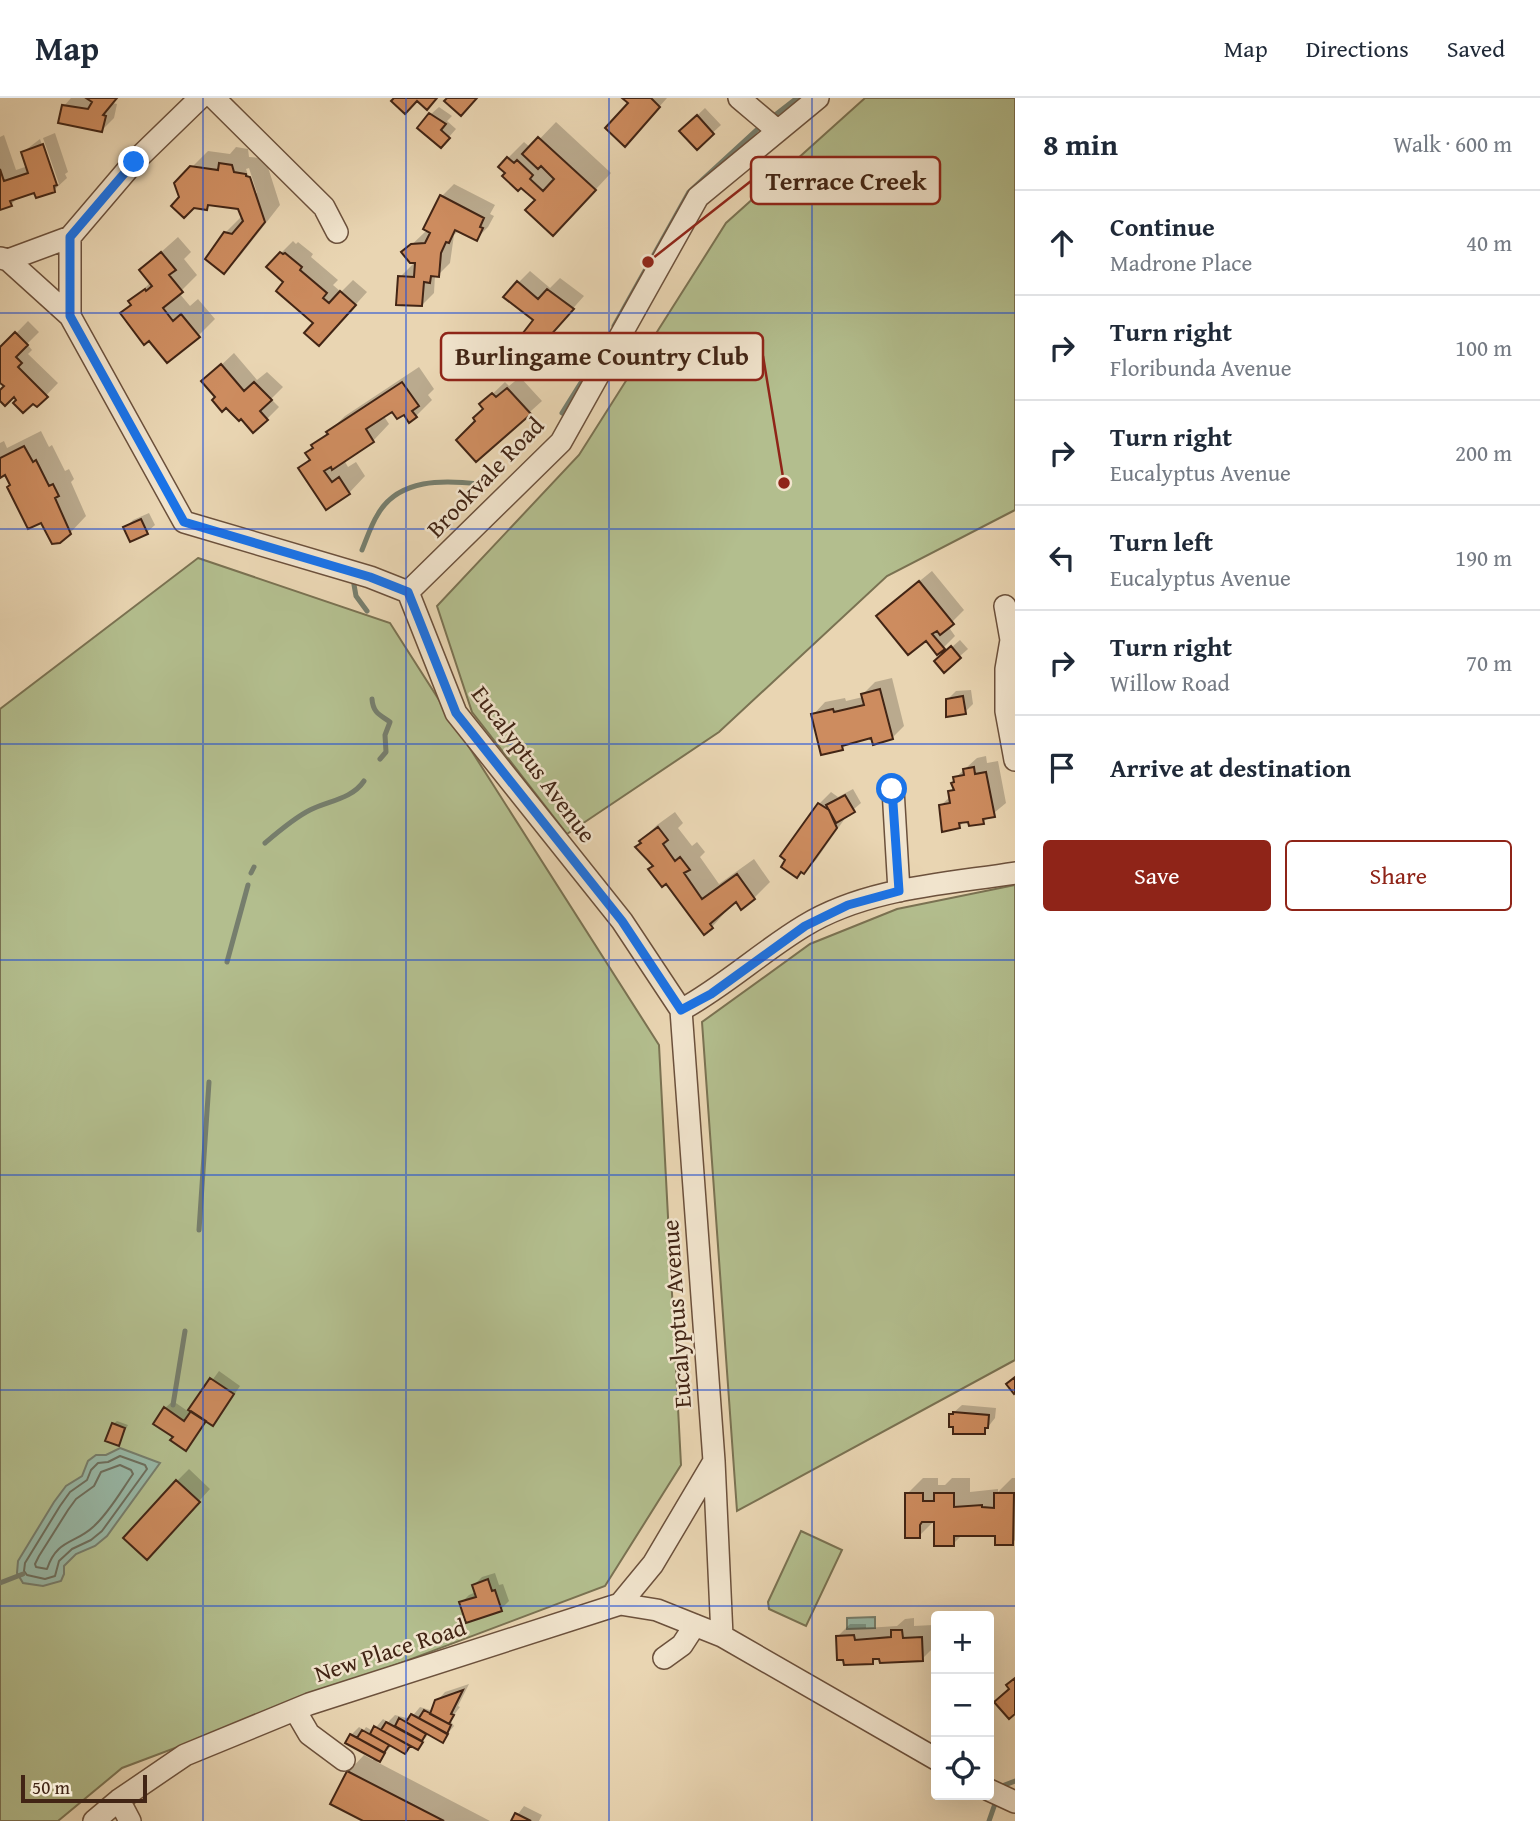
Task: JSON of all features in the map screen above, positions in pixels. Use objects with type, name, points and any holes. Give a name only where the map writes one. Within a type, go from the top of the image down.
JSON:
[{"type":"street","points":[[4,259],[70,237],[134,162],[200,98]]},
{"type":"street","points":[[214,98],[324,207],[337,232]]},
{"type":"street","points":[[739,98],[777,130]]},
{"type":"street","name":"Brookvale Road","points":[[408,592],[561,442],[698,197],[818,98]]},
{"type":"street","points":[[70,237],[70,316]]},
{"type":"street","points":[[4,259],[70,316],[184,522],[370,577],[408,592]]},
{"type":"street","name":"Eucalyptus Avenue","points":[[408,592],[456,713],[622,921],[681,1010],[713,1461],[722,1636]]},
{"type":"street","points":[[1004,606],[1011,640],[1006,661],[1006,711],[1015,761]]},
{"type":"street","points":[[892,789],[899,891]]},
{"type":"street","points":[[681,1010],[711,994],[805,926],[848,905],[899,891],[1015,873]]},
{"type":"street","points":[[620,1604],[653,1564],[713,1461]]},
{"type":"street","name":"New Place Road","points":[[94,1821],[119,1800],[185,1755],[295,1710],[620,1604],[657,1610],[722,1636]]},
{"type":"street","points":[[664,1657],[682,1645],[695,1625]]},
{"type":"street","points":[[722,1636],[931,1756]]},
{"type":"street","points":[[295,1710],[309,1734],[344,1760]]},
{"type":"street","points":[[994,1792],[1015,1802]]},
{"type":"street","points":[[119,1800],[130,1821]]},
{"type":"green space","points":[[865,98],[1015,98],[1015,510],[887,576],[719,732],[567,834],[472,712],[437,606],[579,455],[726,223]]},
{"type":"green space","points":[[198,558],[390,623],[659,1045],[681,1465],[605,1586],[122,1768],[58,1821],[0,1821],[0,709]]},
{"type":"green space","points":[[1015,885],[1015,1360],[737,1511],[702,1022],[810,944],[897,909]]},
{"type":"green space","points":[[801,1531],[842,1550],[806,1626],[769,1609],[768,1602]]},
{"type":"water","points":[[120,1448],[160,1463],[107,1536],[95,1546],[76,1554],[64,1566],[61,1581],[43,1586],[23,1583],[17,1573],[18,1561],[54,1502],[66,1486],[82,1476],[88,1461],[96,1455],[106,1455]]},
{"type":"water","points":[[875,1617],[875,1628],[847,1629],[847,1618]]},
{"type":"building","points":[[86,98],[117,98],[103,115],[106,116],[102,132],[58,123],[62,105],[88,109],[92,102]]},
{"type":"building","points":[[394,98],[437,98],[427,110],[417,101],[405,114],[391,101]]},
{"type":"building","points":[[447,98],[477,98],[461,116],[444,101]]},
{"type":"building","points":[[622,98],[651,98],[660,107],[625,147],[605,128],[628,103]]},
{"type":"building","points":[[429,113],[446,124],[441,130],[450,138],[441,148],[417,128]]},
{"type":"building","points":[[697,115],[714,134],[697,150],[679,131]]},
{"type":"building","points":[[538,137],[596,190],[553,236],[525,210],[535,200],[521,188],[518,191],[502,176],[505,173],[498,167],[507,157],[514,163],[517,160],[533,175],[530,179],[543,191],[554,179],[541,166],[538,169],[522,154]]},
{"type":"building","points":[[43,144],[57,185],[54,186],[55,192],[36,198],[34,193],[10,201],[12,206],[0,210],[0,169],[4,181],[28,173],[21,152]]},
{"type":"building","points":[[219,163],[232,165],[234,172],[250,177],[265,222],[224,274],[205,259],[224,232],[232,234],[243,221],[238,209],[208,205],[207,210],[194,208],[184,218],[171,206],[179,197],[174,183],[190,166],[218,170]]},
{"type":"building","points":[[440,195],[484,218],[480,227],[483,228],[477,241],[455,230],[441,253],[439,277],[431,276],[430,283],[424,282],[422,306],[396,305],[398,276],[414,277],[415,263],[410,263],[401,252],[411,244],[425,243],[430,233],[423,229]]},
{"type":"building","points":[[161,252],[176,270],[169,275],[183,292],[163,308],[173,321],[181,314],[200,337],[167,363],[149,341],[144,345],[120,313],[131,305],[128,301],[152,286],[139,270]]},
{"type":"building","points":[[280,252],[302,267],[300,270],[327,293],[323,298],[329,303],[340,291],[356,305],[319,346],[304,333],[313,323],[276,291],[283,282],[266,267]]},
{"type":"building","points":[[517,281],[538,299],[547,289],[574,309],[533,355],[516,342],[533,320],[503,297]]},
{"type":"building","points":[[15,332],[28,345],[16,357],[22,363],[18,367],[48,397],[37,407],[33,404],[23,413],[13,403],[16,400],[14,397],[5,406],[0,401],[0,390],[4,386],[0,383],[0,347]]},
{"type":"building","points":[[221,364],[244,391],[254,382],[272,400],[260,411],[268,420],[253,433],[241,419],[239,421],[226,408],[222,412],[212,400],[215,397],[201,381]]},
{"type":"building","points":[[402,382],[419,406],[412,411],[417,417],[409,423],[404,415],[397,419],[392,412],[366,429],[374,442],[332,470],[331,467],[324,471],[332,482],[339,477],[350,494],[326,510],[298,468],[310,460],[305,453],[313,448],[311,445],[328,434],[326,432]]},
{"type":"building","points":[[507,388],[531,414],[476,462],[456,440],[483,409],[479,404],[492,393],[496,397]]},
{"type":"building","points":[[24,446],[33,462],[36,460],[49,486],[53,484],[59,496],[55,498],[71,534],[60,543],[52,544],[41,523],[28,529],[7,487],[10,485],[5,475],[0,478],[0,458]]},
{"type":"building","points":[[141,519],[148,534],[130,542],[123,527]]},
{"type":"building","points":[[919,581],[954,624],[940,635],[937,631],[932,634],[945,649],[937,655],[926,641],[908,655],[876,616]]},
{"type":"building","points":[[951,646],[961,658],[944,673],[934,661]]},
{"type":"building","points":[[880,689],[893,739],[873,745],[871,738],[842,746],[843,750],[821,755],[811,714],[864,705],[861,694]]},
{"type":"building","points":[[963,696],[966,714],[946,717],[946,699]]},
{"type":"building","points":[[974,767],[975,774],[986,772],[995,817],[983,819],[984,824],[969,826],[968,822],[959,823],[960,828],[942,832],[939,805],[950,803],[948,791],[954,790],[951,783],[954,782],[953,777],[964,775],[963,769]]},
{"type":"building","points":[[845,795],[855,812],[836,823],[826,805]]},
{"type":"building","points":[[818,803],[829,810],[837,828],[804,874],[801,872],[797,878],[781,867],[785,860],[780,856]]},
{"type":"building","points":[[658,827],[668,840],[663,844],[675,861],[680,857],[690,870],[684,873],[702,899],[737,874],[755,899],[741,910],[736,902],[710,924],[713,928],[704,935],[666,884],[662,887],[648,869],[653,866],[635,847]]},
{"type":"building","points":[[1015,1377],[1015,1393],[1014,1394],[1006,1384]]},
{"type":"building","points":[[210,1378],[234,1394],[213,1426],[188,1410]]},
{"type":"building","points":[[164,1407],[184,1421],[191,1411],[206,1421],[186,1451],[170,1440],[173,1437],[153,1424]]},
{"type":"building","points":[[949,1414],[989,1415],[985,1434],[953,1434],[953,1427],[949,1427]]},
{"type":"building","points":[[112,1423],[125,1428],[119,1446],[105,1441]]},
{"type":"building","points":[[176,1480],[200,1502],[147,1560],[123,1538]]},
{"type":"building","points":[[905,1493],[923,1493],[923,1501],[934,1501],[934,1493],[954,1493],[954,1507],[982,1505],[994,1508],[994,1493],[1014,1493],[1013,1545],[995,1545],[995,1536],[954,1536],[954,1546],[934,1546],[934,1522],[922,1522],[920,1538],[905,1538]]},
{"type":"building","points":[[488,1579],[502,1611],[466,1623],[459,1602],[476,1597],[472,1585]]},
{"type":"building","points":[[891,1630],[902,1630],[903,1638],[922,1637],[923,1661],[880,1663],[879,1659],[873,1659],[873,1664],[844,1665],[843,1660],[837,1660],[836,1636],[854,1635],[855,1640],[891,1637]]},
{"type":"building","points":[[1015,1678],[1015,1714],[1009,1719],[994,1702],[1009,1689],[1006,1685]]},
{"type":"building","points":[[463,1690],[449,1724],[430,1714],[435,1700]]},
{"type":"building","points":[[424,1710],[451,1725],[447,1734],[419,1718]]},
{"type":"building","points":[[411,1714],[448,1734],[443,1743],[406,1722]]},
{"type":"building","points":[[399,1718],[426,1734],[422,1741],[395,1726]]},
{"type":"building","points":[[386,1722],[423,1742],[418,1750],[381,1730]]},
{"type":"building","points":[[374,1726],[410,1746],[405,1754],[370,1734]]},
{"type":"building","points":[[362,1730],[389,1745],[384,1753],[357,1738]]},
{"type":"building","points":[[350,1734],[385,1753],[380,1762],[345,1743]]},
{"type":"building","points":[[347,1771],[444,1821],[363,1821],[330,1804]]},
{"type":"building","points":[[515,1813],[531,1821],[511,1821]]},
{"type":"waterway","points":[[770,119],[797,98]]},
{"type":"waterway","points":[[614,326],[689,192],[762,125]]},
{"type":"waterway","points":[[562,413],[592,365]]},
{"type":"waterway","points":[[362,550],[378,514],[387,502],[398,494],[410,488],[437,482],[479,484]]},
{"type":"waterway","points":[[353,579],[356,596],[367,611]]},
{"type":"waterway","points":[[372,699],[375,711],[390,722],[385,735],[386,752],[380,759]]},
{"type":"waterway","points":[[265,843],[298,817],[346,796],[364,781]]},
{"type":"waterway","points":[[251,873],[254,867]]},
{"type":"waterway","points":[[227,962],[248,885]]},
{"type":"waterway","points":[[199,1230],[209,1082]]},
{"type":"waterway","points":[[173,1405],[185,1331]]},
{"type":"waterway","points":[[0,1583],[23,1574]]},
{"type":"waterway","points":[[1001,1789],[1002,1786],[1015,1781]]},
{"type":"waterway","points":[[989,1821],[997,1798]]},
{"type":"place","name":"Terrace Creek","points":[[648,262]]},
{"type":"place","name":"Burlingame Country Club","points":[[784,483]]},
{"type":"route","points":[[134,162],[70,237],[70,316],[184,522],[370,577],[408,592],[456,713],[622,921],[681,1010],[711,994],[805,926],[848,905],[899,891],[892,789]]}]
